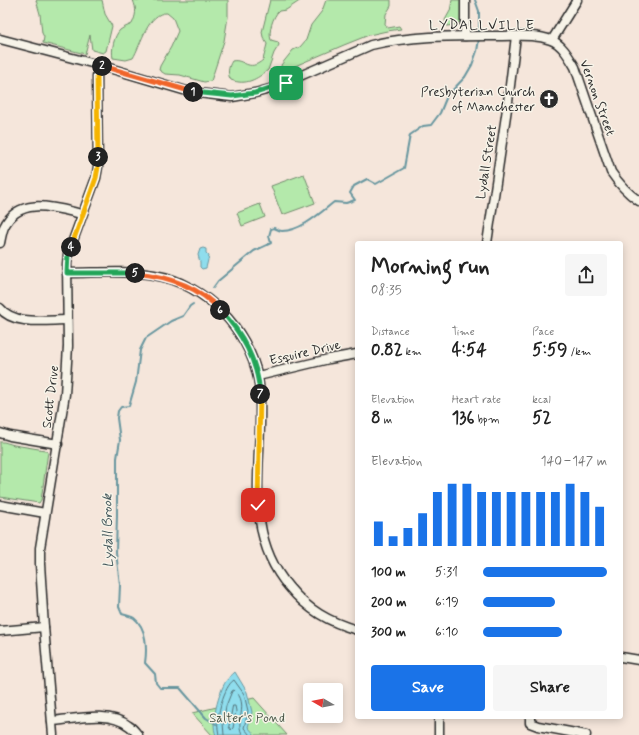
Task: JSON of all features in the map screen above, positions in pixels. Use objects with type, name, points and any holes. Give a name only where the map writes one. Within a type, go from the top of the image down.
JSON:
[{"type":"street","points":[[465,0],[465,36]]},
{"type":"street","points":[[552,40],[577,0]]},
{"type":"street","name":"Vernon Street","points":[[0,40],[99,65],[190,92],[232,96],[255,93],[270,89],[371,45],[388,41],[465,36],[533,36],[552,40],[568,54],[575,67],[611,172],[628,194],[639,200]]},
{"type":"street","name":"Lydall Street","points":[[487,241],[508,102],[516,36]]},
{"type":"street","name":"Scott Drive","points":[[53,735],[44,627],[40,548],[58,444],[67,374],[68,254],[96,178],[98,167],[97,76],[99,65]]},
{"type":"street","points":[[0,243],[4,227],[12,216],[24,207],[40,205],[82,214]]},
{"type":"street","points":[[67,273],[130,272],[156,275],[174,280],[195,290],[215,304],[231,322],[246,347],[258,376],[260,404],[258,496],[263,540],[269,556],[279,576],[313,611],[341,625],[355,629]]},
{"type":"street","points":[[0,308],[2,311],[16,319],[67,320]]},
{"type":"street","name":"Esquire Drive","points":[[258,376],[355,354]]},
{"type":"street","points":[[0,433],[58,444]]},
{"type":"street","points":[[0,504],[45,513]]},
{"type":"street","points":[[0,631],[44,627]]},
{"type":"street","points":[[623,657],[639,660]]},
{"type":"street","points":[[52,721],[101,716],[115,719],[129,725],[138,735]]},
{"type":"street","points":[[439,719],[439,735]]},
{"type":"street","points":[[530,719],[530,723],[538,726],[586,735]]},
{"type":"green space","points":[[36,0],[102,0],[105,14],[112,26],[106,51],[103,53],[92,50],[90,35],[85,54],[43,43],[44,37]]},
{"type":"green space","points":[[133,0],[228,0],[228,17],[224,41],[211,81],[204,82],[180,75],[165,74],[159,70],[178,31],[173,18],[167,13],[160,14],[150,23],[133,58],[126,60],[113,58],[113,47],[116,36],[124,27],[132,24],[136,12]]},
{"type":"green space","points":[[270,0],[301,0],[286,10],[279,11],[275,17],[272,24],[270,37],[271,40],[278,42],[279,45],[274,53],[268,70],[251,81],[236,82],[231,80],[228,71],[232,61],[240,61],[254,65],[263,60],[267,44],[262,32]]},
{"type":"green space","points":[[326,0],[391,0],[391,6],[386,14],[385,24],[388,28],[399,26],[401,29],[369,35],[288,69],[282,69],[281,65],[293,50],[300,47],[306,40],[311,25],[322,11]]},
{"type":"green space","points":[[452,0],[461,0],[462,19],[455,25],[447,26],[445,20],[450,11]]},
{"type":"green space","points":[[304,174],[315,203],[282,215],[271,186]]},
{"type":"green space","points":[[260,204],[265,217],[242,226],[237,213]]},
{"type":"green space","points":[[0,442],[45,450],[48,452],[41,500],[39,503],[0,497]]},
{"type":"green space","name":"Salter's Pond","points":[[254,698],[287,735],[212,735],[192,713]]},
{"type":"water","points":[[200,249],[206,249],[206,253],[209,256],[206,268],[202,269],[200,267],[198,255]]},
{"type":"water","name":"Salter's Pond","points":[[235,672],[247,692],[252,712],[248,727],[255,735],[216,735],[214,730],[216,708],[223,686]]},
{"type":"waterway","name":"Lydall Brook","points":[[475,0],[479,11],[479,34]]},
{"type":"waterway","name":"Lydall Brook","points":[[213,288],[218,281],[254,251],[271,243],[269,236],[271,229],[274,228],[282,231],[303,225],[334,202],[346,203],[355,200],[350,193],[354,186],[367,179],[376,184],[404,168],[410,135],[423,126],[431,125],[440,113],[447,96],[465,77],[472,65],[479,39]]},
{"type":"waterway","name":"Lydall Brook","points":[[193,304],[183,316],[171,321],[146,338],[140,350],[136,382],[129,406],[121,407],[118,411],[117,418],[120,440],[117,458],[116,552],[120,585],[119,607],[122,614],[134,618],[141,627],[144,633],[146,645],[145,663],[155,674],[156,683],[160,688],[180,688],[206,718],[216,724]]},
{"type":"place","name":"Presbyterian Church of Manchester","points":[[549,99]]},
{"type":"district","name":"LYDALLVILLE","points":[[482,25]]},
{"type":"route","points":[[258,505],[260,391],[258,376],[245,343],[231,322],[215,304],[195,290],[174,280],[156,275],[130,272],[67,273],[67,264],[68,254],[96,178],[98,167],[97,76],[99,65],[190,92],[218,95],[232,96],[255,93],[286,83]]}]
